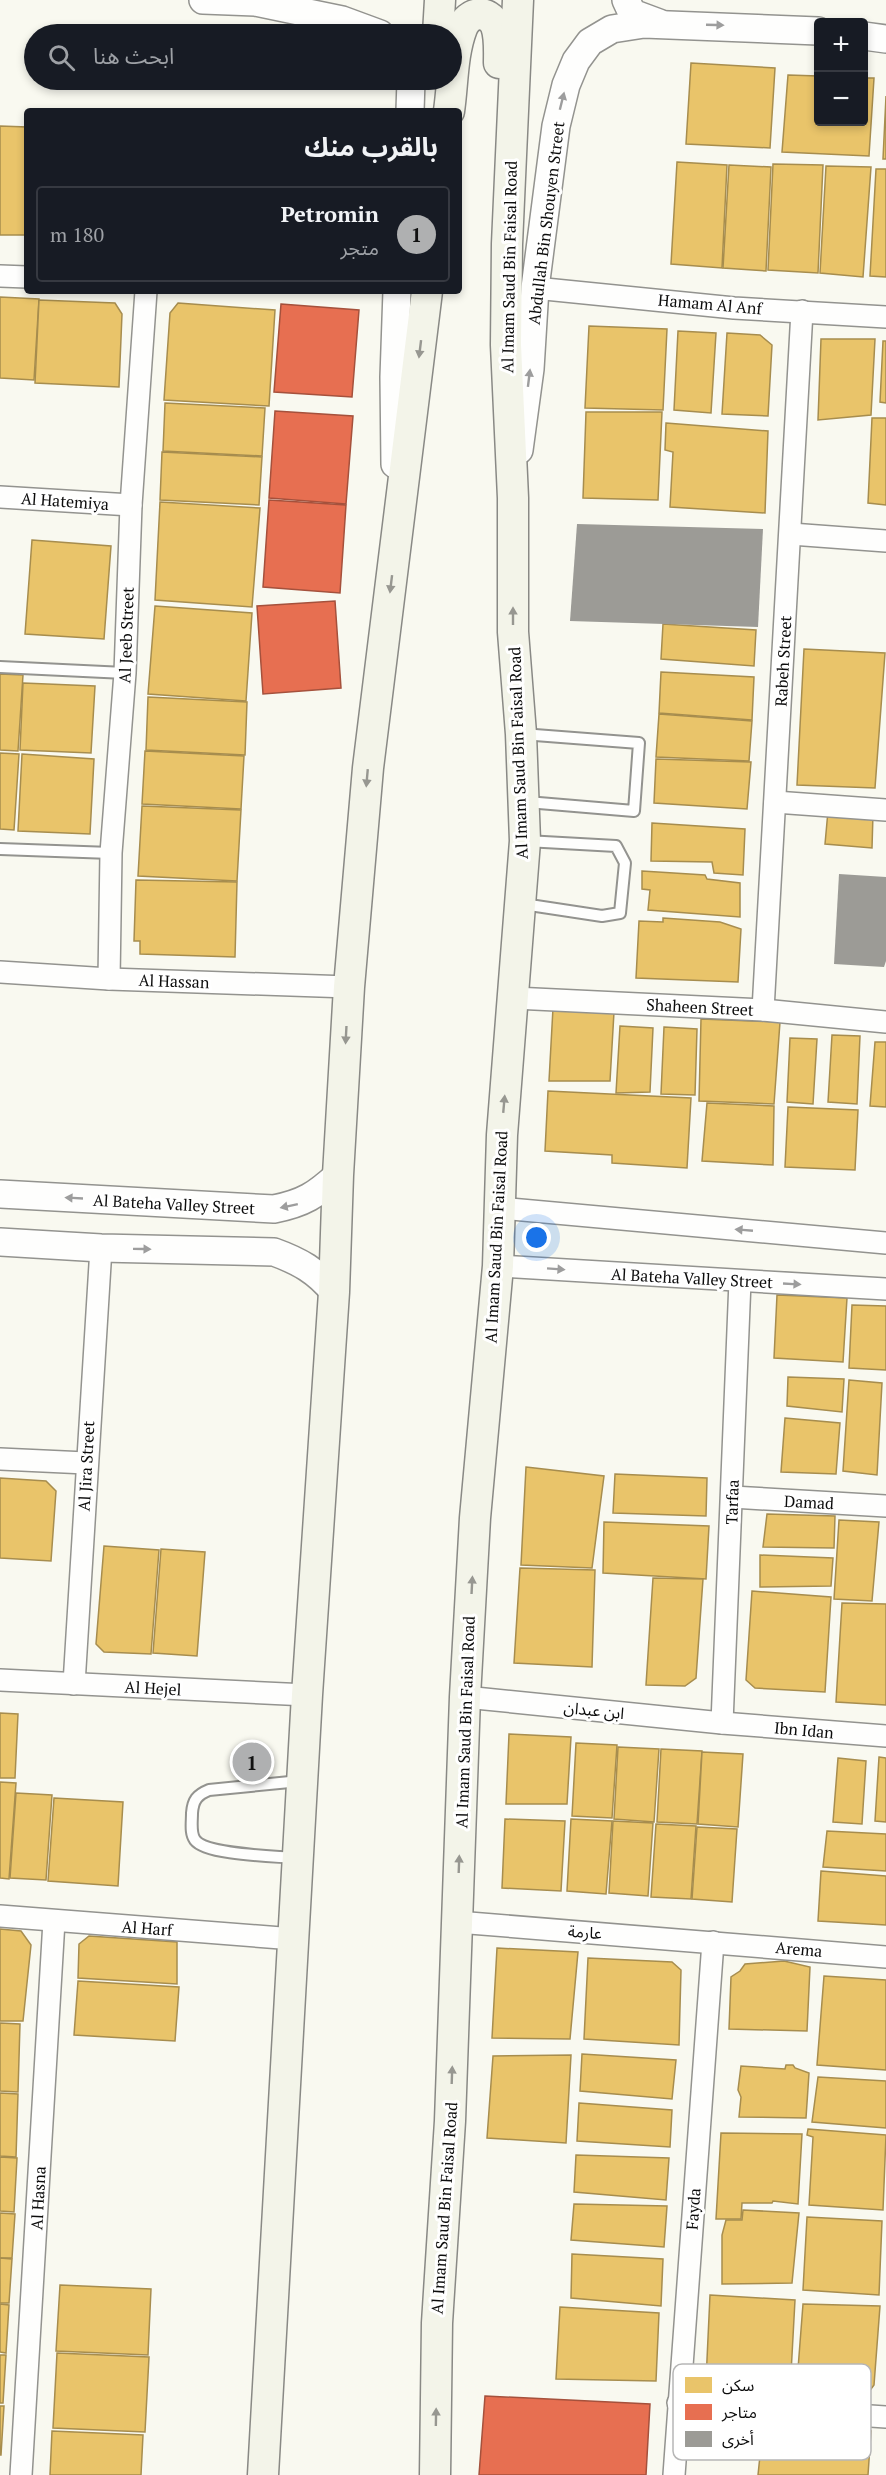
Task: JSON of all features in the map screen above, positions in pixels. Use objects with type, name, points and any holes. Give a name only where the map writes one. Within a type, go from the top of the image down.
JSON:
[{"type":"main road","points":[[439,24],[440,0]]},
{"type":"main road","name":"Al Imam Saud Bin Faisal Road","points":[[435,2475],[437,2323],[450,2121],[465,1697],[475,1518],[498,1266],[502,1135],[525,841],[521,734],[513,632],[513,498],[506,345],[508,204],[518,0]]},
{"type":"main road","points":[[462,26],[470,16],[479,13],[486,15],[495,24],[499,42],[499,143],[508,204]]},
{"type":"main road","points":[[435,108],[436,90]]},
{"type":"main road","points":[[449,108],[452,90]]},
{"type":"main road","points":[[263,2475],[307,1695],[334,1292],[349,987],[368,768],[427,294]]},
{"type":"street","points":[[203,0],[255,2],[353,24]]},
{"type":"street","points":[[276,6],[317,5],[328,0]]},
{"type":"street","points":[[626,0],[632,13],[662,24]]},
{"type":"street","name":"Abdullah Bin Shouyen Street","points":[[513,498],[530,369],[535,288],[556,126],[566,85],[576,60],[590,42],[612,29],[644,24],[814,31]]},
{"type":"street","points":[[868,37],[886,39]]},
{"type":"street","points":[[410,108],[411,90]]},
{"type":"street","points":[[0,276],[24,278]]},
{"type":"street","name":"Hamam Al Anf","points":[[535,288],[734,308],[886,317]]},
{"type":"street","name":"Al Jeeb Street","points":[[109,979],[111,853],[125,673],[131,505],[146,294]]},
{"type":"street","points":[[396,539],[394,376],[397,294]]},
{"type":"street","name":"Rabeh Street","points":[[763,1011],[802,311]]},
{"type":"street","name":"Al Hatemiya","points":[[0,497],[131,505]]},
{"type":"street","points":[[791,534],[886,541]]},
{"type":"street","points":[[775,802],[886,810]]},
{"type":"street","name":"Al Hassan","points":[[0,972],[109,979],[349,987]]},
{"type":"street","name":"Shaheen Street","points":[[514,998],[763,1011],[886,1022]]},
{"type":"street","name":"Al Bateha Valley Street","points":[[0,1194],[274,1209],[301,1203],[320,1191],[338,1175]]},
{"type":"street","points":[[500,1208],[886,1243]]},
{"type":"street","points":[[0,1242],[101,1248],[274,1252],[311,1268],[334,1292]]},
{"type":"street","name":"Al Jira Street","points":[[74,1684],[101,1248]]},
{"type":"street","name":"Al Bateha Valley Street","points":[[498,1266],[886,1289]]},
{"type":"street","name":"Tarfaa","points":[[722,1723],[740,1281]]},
{"type":"street","points":[[0,1459],[86,1463]]},
{"type":"street","name":"Damad","points":[[732,1497],[886,1506]]},
{"type":"street","name":"Al Hejel","points":[[0,1680],[307,1695]]},
{"type":"street","name":"ابن عبدان","points":[[465,1697],[722,1723]]},
{"type":"street","name":"Ibn Idan","points":[[722,1723],[886,1736]]},
{"type":"street","name":"Al Harf","points":[[0,1916],[294,1939]]},
{"type":"street","name":"Al Hasna","points":[[21,2475],[54,1921]]},
{"type":"street","name":"عارمة","points":[[457,1922],[713,1942]]},
{"type":"street","name":"Arema","points":[[713,1942],[886,1957]]},
{"type":"street","name":"Fayda","points":[[681,2364],[713,1942]]},
{"type":"street","points":[[871,2416],[886,2417]]},
{"type":"street","name":"Fayda","points":[[674,2475],[675,2460]]},
{"type":"lane","points":[[0,667],[125,673]]},
{"type":"lane","points":[[521,734],[639,743],[634,811],[523,802]]},
{"type":"lane","points":[[520,904],[602,916],[620,913],[625,863],[616,846],[525,841]]},
{"type":"lane","points":[[0,849],[111,853]]},
{"type":"lane","points":[[298,1858],[210,1849],[197,1843],[192,1834],[193,1804],[198,1794],[210,1790],[302,1781]]},
{"type":"building: سكن","points":[[691,63],[775,68],[770,148],[686,144]]},
{"type":"building: سكن","points":[[788,75],[814,76],[814,126],[868,126],[868,78],[874,78],[869,156],[782,152]]},
{"type":"building: سكن","points":[[886,96],[886,159],[883,159]]},
{"type":"building: سكن","points":[[0,126],[24,127],[24,235],[0,235]]},
{"type":"building: سكن","points":[[677,162],[727,165],[722,268],[671,264]]},
{"type":"building: سكن","points":[[773,164],[823,165],[818,273],[768,270]]},
{"type":"building: سكن","points":[[729,165],[771,167],[766,271],[723,268]]},
{"type":"building: سكن","points":[[826,166],[871,167],[863,277],[820,273]]},
{"type":"building: سكن","points":[[876,169],[886,169],[886,277],[870,276]]},
{"type":"building: سكن","points":[[0,297],[39,299],[34,380],[0,378]]},
{"type":"building: سكن","points":[[39,300],[115,303],[122,314],[119,387],[35,383]]},
{"type":"building: سكن","points":[[178,303],[275,310],[269,406],[164,400],[170,313]]},
{"type":"building: سكن","points":[[589,326],[667,329],[663,410],[585,408]]},
{"type":"building: سكن","points":[[678,331],[716,333],[711,413],[674,410]]},
{"type":"building: سكن","points":[[727,333],[760,335],[772,345],[768,416],[722,414]]},
{"type":"building: سكن","points":[[821,339],[875,339],[871,415],[818,420]]},
{"type":"building: سكن","points":[[883,341],[886,341],[886,403],[880,402]]},
{"type":"building: سكن","points":[[165,403],[265,408],[262,456],[163,451]]},
{"type":"building: سكن","points":[[586,412],[662,412],[658,500],[583,498]]},
{"type":"building: سكن","points":[[872,418],[886,418],[886,505],[868,503]]},
{"type":"building: سكن","points":[[666,423],[768,431],[765,513],[670,507],[673,452],[665,450]]},
{"type":"building: سكن","points":[[162,452],[262,457],[259,505],[160,500]]},
{"type":"building: سكن","points":[[160,502],[260,508],[252,607],[155,600]]},
{"type":"building: سكن","points":[[32,540],[111,546],[104,639],[25,634]]},
{"type":"building: سكن","points":[[155,606],[252,613],[246,701],[148,694]]},
{"type":"building: سكن","points":[[663,624],[756,630],[754,666],[661,659]]},
{"type":"building: سكن","points":[[804,649],[885,653],[875,788],[797,785]]},
{"type":"building: سكن","points":[[661,672],[754,677],[752,720],[659,713]]},
{"type":"building: سكن","points":[[0,674],[23,675],[18,751],[0,750]]},
{"type":"building: سكن","points":[[23,683],[95,686],[91,753],[20,750]]},
{"type":"building: سكن","points":[[148,697],[247,702],[245,755],[146,750]]},
{"type":"building: سكن","points":[[659,714],[752,721],[749,761],[656,757]]},
{"type":"building: سكن","points":[[145,751],[244,756],[241,809],[142,804]]},
{"type":"building: سكن","points":[[0,753],[19,754],[14,830],[0,829]]},
{"type":"building: سكن","points":[[22,754],[94,759],[90,834],[18,831]]},
{"type":"building: سكن","points":[[656,759],[751,762],[747,809],[654,803]]},
{"type":"building: سكن","points":[[142,806],[241,810],[237,881],[138,876]]},
{"type":"building: سكن","points":[[828,811],[873,814],[872,848],[825,844]]},
{"type":"building: سكن","points":[[652,823],[745,829],[743,875],[714,873],[712,862],[651,861]]},
{"type":"building: سكن","points":[[642,871],[705,875],[707,879],[740,883],[740,917],[648,910],[650,890],[642,889]]},
{"type":"building: سكن","points":[[136,880],[237,882],[235,957],[140,954],[140,941],[134,941]]},
{"type":"building: سكن","points":[[663,918],[720,922],[741,929],[738,982],[636,978],[639,921],[663,922]]},
{"type":"building: سكن","points":[[553,1008],[614,1012],[610,1081],[549,1081]]},
{"type":"building: سكن","points":[[701,1019],[780,1022],[774,1104],[699,1101]]},
{"type":"building: سكن","points":[[620,1026],[653,1028],[650,1092],[616,1093]]},
{"type":"building: سكن","points":[[664,1027],[697,1029],[695,1095],[661,1094]]},
{"type":"building: سكن","points":[[832,1035],[860,1036],[857,1104],[828,1102]]},
{"type":"building: سكن","points":[[790,1038],[817,1039],[813,1104],[787,1102]]},
{"type":"building: سكن","points":[[875,1042],[886,1042],[886,1107],[870,1106]]},
{"type":"building: سكن","points":[[548,1091],[691,1098],[687,1168],[612,1163],[612,1155],[545,1151]]},
{"type":"building: سكن","points":[[707,1103],[774,1106],[773,1165],[702,1161]]},
{"type":"building: سكن","points":[[788,1107],[858,1110],[855,1170],[785,1167]]},
{"type":"building: سكن","points":[[777,1295],[847,1298],[843,1362],[774,1358]]},
{"type":"building: سكن","points":[[852,1305],[886,1306],[886,1370],[849,1368]]},
{"type":"building: سكن","points":[[788,1377],[844,1379],[842,1412],[787,1406]]},
{"type":"building: سكن","points":[[849,1380],[882,1383],[877,1475],[843,1471]]},
{"type":"building: سكن","points":[[785,1418],[840,1423],[836,1474],[781,1472]]},
{"type":"building: سكن","points":[[526,1467],[604,1476],[592,1568],[521,1565]]},
{"type":"building: سكن","points":[[615,1474],[707,1478],[706,1516],[613,1513]]},
{"type":"building: سكن","points":[[0,1478],[46,1481],[56,1491],[51,1561],[0,1558]]},
{"type":"building: سكن","points":[[767,1514],[835,1516],[834,1548],[763,1547]]},
{"type":"building: سكن","points":[[839,1520],[879,1522],[872,1601],[834,1599]]},
{"type":"building: سكن","points":[[604,1522],[709,1526],[706,1579],[603,1573]]},
{"type":"building: سكن","points":[[104,1546],[159,1550],[151,1654],[104,1652],[96,1644]]},
{"type":"building: سكن","points":[[161,1549],[205,1552],[197,1656],[153,1653]]},
{"type":"building: سكن","points":[[760,1555],[833,1558],[831,1586],[760,1587]]},
{"type":"building: سكن","points":[[520,1568],[595,1570],[592,1667],[514,1663]]},
{"type":"building: سكن","points":[[653,1578],[703,1579],[696,1678],[685,1686],[646,1685]]},
{"type":"building: سكن","points":[[752,1591],[831,1597],[825,1692],[755,1688],[746,1680]]},
{"type":"building: سكن","points":[[842,1603],[886,1604],[886,1705],[836,1702]]},
{"type":"building: سكن","points":[[0,1713],[18,1714],[15,1778],[0,1778]]},
{"type":"building: سكن","points":[[509,1734],[571,1737],[567,1804],[506,1804]]},
{"type":"building: سكن","points":[[576,1743],[617,1745],[612,1818],[572,1816]]},
{"type":"building: سكن","points":[[618,1747],[659,1749],[654,1822],[614,1819]]},
{"type":"building: سكن","points":[[661,1749],[702,1751],[697,1824],[657,1822]]},
{"type":"building: سكن","points":[[702,1752],[743,1754],[738,1827],[698,1824]]},
{"type":"building: سكن","points":[[879,1757],[886,1758],[886,1822],[875,1821]]},
{"type":"building: سكن","points":[[838,1758],[866,1761],[862,1824],[833,1822]]},
{"type":"building: سكن","points":[[0,1782],[16,1783],[9,1879],[0,1878]]},
{"type":"building: سكن","points":[[16,1793],[52,1795],[46,1880],[10,1878]]},
{"type":"building: سكن","points":[[54,1798],[123,1802],[118,1886],[48,1881]]},
{"type":"building: سكن","points":[[505,1819],[565,1821],[561,1891],[502,1888]]},
{"type":"building: سكن","points":[[571,1819],[612,1821],[606,1894],[567,1891]]},
{"type":"building: سكن","points":[[613,1821],[653,1823],[648,1896],[609,1893]]},
{"type":"building: سكن","points":[[656,1824],[696,1826],[691,1899],[651,1897]]},
{"type":"building: سكن","points":[[697,1827],[737,1829],[732,1902],[692,1899]]},
{"type":"building: سكن","points":[[827,1831],[886,1834],[886,1871],[823,1867]]},
{"type":"building: سكن","points":[[821,1871],[886,1876],[886,1925],[818,1921]]},
{"type":"building: سكن","points":[[0,1929],[21,1931],[31,1945],[23,2021],[0,2021]]},
{"type":"building: سكن","points":[[89,1936],[177,1942],[177,1984],[78,1978],[79,1944]]},
{"type":"building: سكن","points":[[497,1948],[578,1952],[570,2039],[492,2038]]},
{"type":"building: سكن","points":[[588,1958],[672,1962],[681,1970],[679,2045],[584,2039]]},
{"type":"building: سكن","points":[[784,1961],[810,1967],[807,2031],[729,2029],[731,1977],[745,1964]]},
{"type":"building: سكن","points":[[824,1976],[886,1980],[886,2070],[817,2065]]},
{"type":"building: سكن","points":[[78,1981],[179,1987],[175,2041],[74,2035]]},
{"type":"building: سكن","points":[[0,2023],[20,2024],[18,2092],[0,2091]]},
{"type":"building: سكن","points":[[582,2054],[676,2060],[672,2099],[580,2091]]},
{"type":"building: سكن","points":[[571,2055],[566,2143],[487,2138],[493,2056]]},
{"type":"building: سكن","points":[[786,2065],[793,2065],[809,2073],[806,2118],[739,2117],[741,2097],[738,2090],[741,2066],[785,2069]]},
{"type":"building: سكن","points":[[818,2077],[886,2081],[886,2128],[812,2122]]},
{"type":"building: سكن","points":[[0,2093],[18,2094],[16,2157],[0,2156]]},
{"type":"building: سكن","points":[[579,2103],[672,2110],[670,2147],[577,2141]]},
{"type":"building: سكن","points":[[808,2129],[886,2135],[883,2210],[809,2205],[813,2137],[807,2135]]},
{"type":"building: سكن","points":[[721,2133],[802,2134],[798,2204],[773,2201],[772,2203],[742,2203],[741,2219],[716,2219]]},
{"type":"building: سكن","points":[[576,2155],[669,2158],[666,2200],[574,2192]]},
{"type":"building: سكن","points":[[0,2157],[17,2158],[14,2212],[0,2211]]},
{"type":"building: سكن","points":[[574,2204],[667,2206],[664,2247],[571,2240]]},
{"type":"building: سكن","points":[[743,2210],[799,2213],[792,2283],[722,2284],[722,2235],[726,2220],[742,2220]]},
{"type":"building: سكن","points":[[0,2213],[15,2214],[12,2258],[0,2258]]},
{"type":"building: سكن","points":[[807,2217],[882,2221],[879,2295],[803,2290]]},
{"type":"building: سكن","points":[[572,2254],[663,2259],[661,2306],[571,2298]]},
{"type":"building: سكن","points":[[0,2258],[12,2259],[9,2303],[0,2303]]},
{"type":"building: سكن","points":[[60,2285],[151,2289],[148,2355],[56,2351]]},
{"type":"building: سكن","points":[[710,2295],[795,2300],[792,2364],[707,2364]]},
{"type":"building: سكن","points":[[0,2304],[9,2305],[6,2353],[0,2352]]},
{"type":"building: سكن","points":[[803,2304],[880,2306],[874,2385],[871,2389],[871,2364],[798,2364]]},
{"type":"building: سكن","points":[[560,2307],[659,2313],[656,2381],[556,2379]]},
{"type":"building: سكن","points":[[57,2353],[149,2357],[145,2432],[53,2428]]},
{"type":"building: سكن","points":[[0,2355],[6,2355],[3,2403],[0,2403]]},
{"type":"building: سكن","points":[[0,2406],[4,2406],[1,2455],[0,2455]]},
{"type":"building: سكن","points":[[52,2431],[143,2435],[141,2475],[50,2475]]},
{"type":"building: سكن","points":[[760,2460],[869,2460],[868,2475],[758,2475]]},
{"type":"building: متاجر","points":[[281,304],[359,310],[352,397],[274,392]]},
{"type":"building: متاجر","points":[[275,411],[353,416],[346,504],[269,498]]},
{"type":"building: متاجر","points":[[269,500],[346,505],[340,593],[263,587]]},
{"type":"building: متاجر","points":[[335,601],[341,688],[263,694],[257,606]]},
{"type":"building: متاجر","points":[[485,2396],[650,2404],[646,2475],[479,2475]]},
{"type":"building: أخرى","points":[[577,524],[763,529],[758,627],[570,621]]},
{"type":"building: أخرى","points":[[839,874],[886,877],[886,961],[884,967],[834,964]]},
{"type":"place","name":"Petromin","points":[[252,1762]]}]
